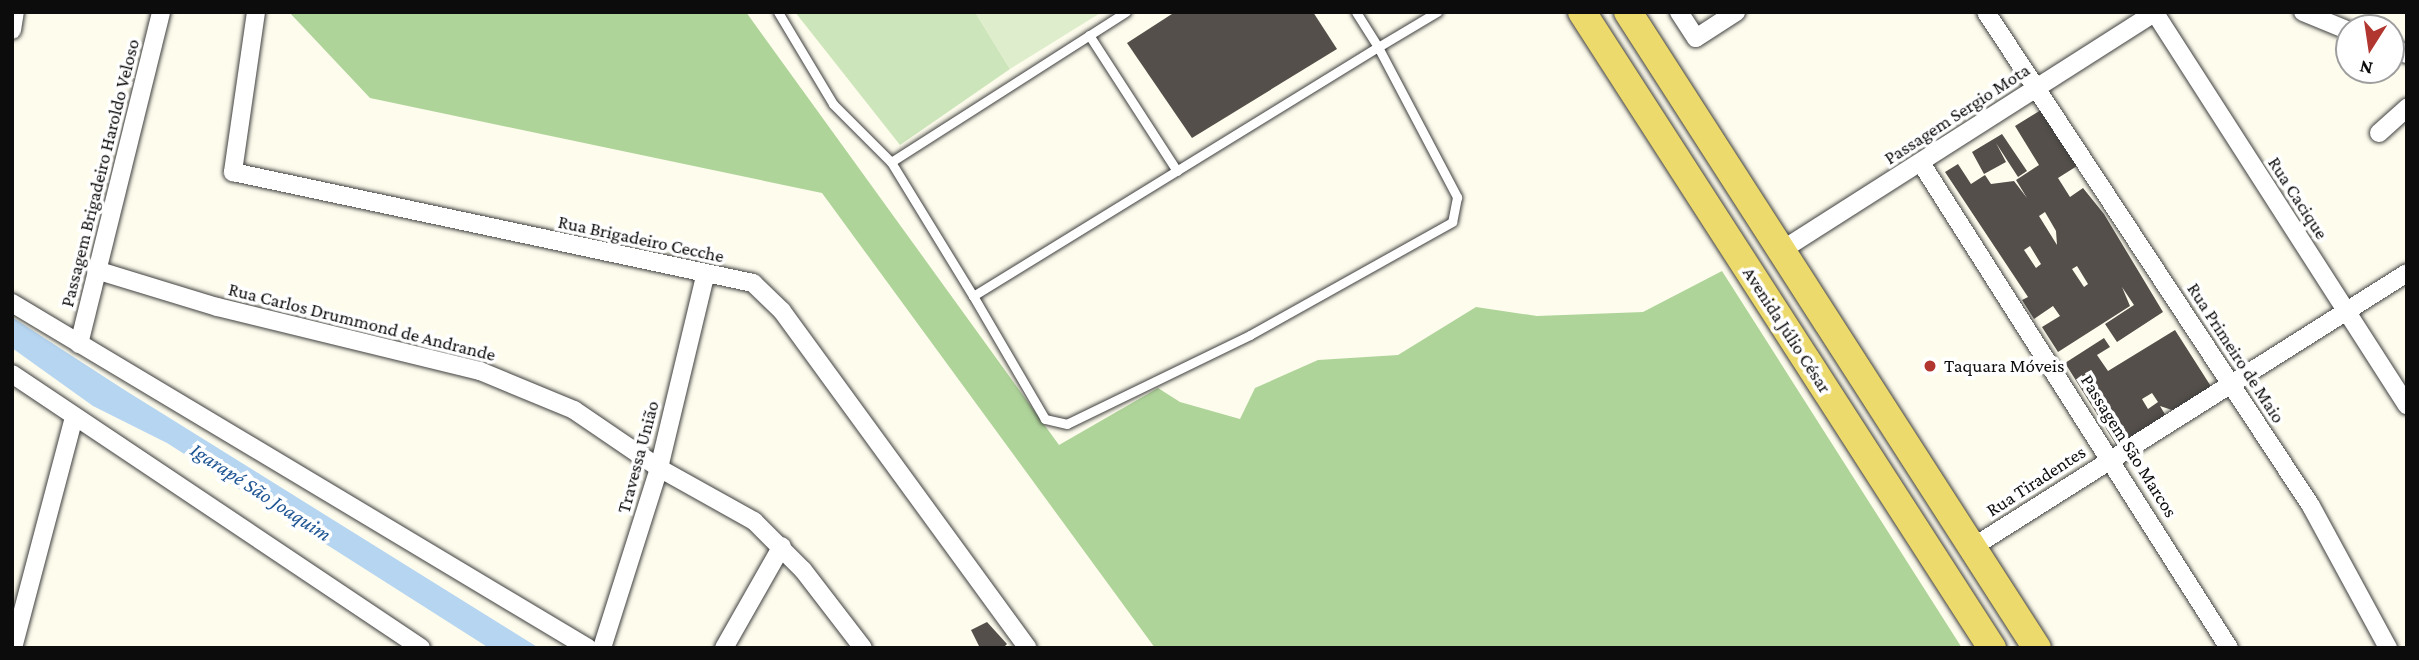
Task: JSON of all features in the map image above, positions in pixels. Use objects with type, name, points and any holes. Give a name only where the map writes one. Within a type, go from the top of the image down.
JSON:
[{"type":"main road","name":"Avenida Júlio César","points":[[1582,12],[1992,648]]},
{"type":"main road","name":"Avenida Júlio César","points":[[1628,12],[2037,648]]},
{"type":"street","points":[[12,30],[15,12]]},
{"type":"street","name":"Passagem Brigadeiro Haroldo Veloso","points":[[79,344],[161,12]]},
{"type":"street","name":"Rua Brigadeiro Cecche","points":[[256,12],[233,172],[705,276],[753,283],[782,311],[1028,648]]},
{"type":"street","points":[[1679,12],[1696,38],[1737,12]]},
{"type":"street","name":"Rua Primeiro de Maio","points":[[1986,12],[2039,85],[2372,608],[2388,648]]},
{"type":"street","name":"Passagem Sergio Mota","points":[[1782,250],[2155,12]]},
{"type":"street","name":"Rua Cacique","points":[[2155,12],[2407,405]]},
{"type":"street","points":[[2303,12],[2335,25]]},
{"type":"street","points":[[2379,133],[2407,108]]},
{"type":"street","name":"Passagem São Marcos","points":[[1921,163],[2111,457],[2229,648]]},
{"type":"street","name":"Rua Carlos Drummond de Andrande","points":[[96,270],[217,307],[480,371],[575,410],[659,468],[754,521],[782,546],[863,648]]},
{"type":"street","name":"Rua Tiradentes","points":[[1973,547],[2111,457],[2231,385],[2407,273]]},
{"type":"street","name":"Travessa União","points":[[602,648],[659,468],[705,276]]},
{"type":"street","points":[[12,303],[588,648]]},
{"type":"street","points":[[12,374],[421,648]]},
{"type":"street","points":[[13,648],[74,417]]},
{"type":"street","points":[[724,648],[782,546]]},
{"type":"lane","points":[[778,12],[833,104],[891,162],[1045,419],[1067,424],[1250,335],[1452,222],[1457,197],[1378,47],[1356,12]]},
{"type":"lane","points":[[891,162],[1126,12]]},
{"type":"lane","points":[[973,296],[1435,13]]},
{"type":"lane","points":[[1089,36],[1177,171]]},
{"type":"green space","points":[[289,12],[746,12],[1059,445],[1158,388],[1180,402],[1240,419],[1255,388],[1318,360],[1398,355],[1476,307],[1537,316],[1643,312],[1722,271],[1962,648],[1155,648],[822,193],[370,98]]},
{"type":"green space","points":[[795,12],[975,12],[1010,69],[900,145]]},
{"type":"green space","points":[[975,12],[1102,12],[1010,69]]},
{"type":"water","name":"Igarapé São Joaquim","points":[[12,317],[539,648],[489,648],[167,443],[93,406],[12,348]]},
{"type":"building","points":[[1175,12],[1313,12],[1337,49],[1192,138],[1127,43]]},
{"type":"building","points":[[2041,110],[2077,166],[2058,178],[2070,197],[2083,188],[2104,214],[2163,312],[2117,342],[2105,324],[2134,305],[2122,287],[2130,306],[2058,352],[2042,327],[2060,316],[2053,306],[2034,319],[2022,300],[2028,297],[1945,172],[1958,164],[1971,184],[1985,175],[1991,184],[2014,181],[2027,198],[2016,180],[2039,165],[2015,126]],"holes":[[[2045,212],[2056,231],[2057,245],[2039,216]],[[2030,246],[2041,264],[2036,268],[2024,250]],[[2077,266],[2088,284],[2084,287],[2072,269]]]},
{"type":"building","points":[[2002,134],[2027,171],[2018,177],[1996,143],[2006,162],[1984,174],[1972,152]]},
{"type":"building","points":[[2175,330],[2212,388],[2175,411],[2160,406],[2166,416],[2117,446],[2065,363],[2104,338],[2110,347],[2097,355],[2108,371]],"holes":[[[2152,393],[2158,402],[2148,409],[2142,399]]]},
{"type":"building","points":[[987,622],[1007,644],[1003,648],[980,648],[971,630]]},
{"type":"place","name":"Taquara Móveis","points":[[1930,366]]}]
